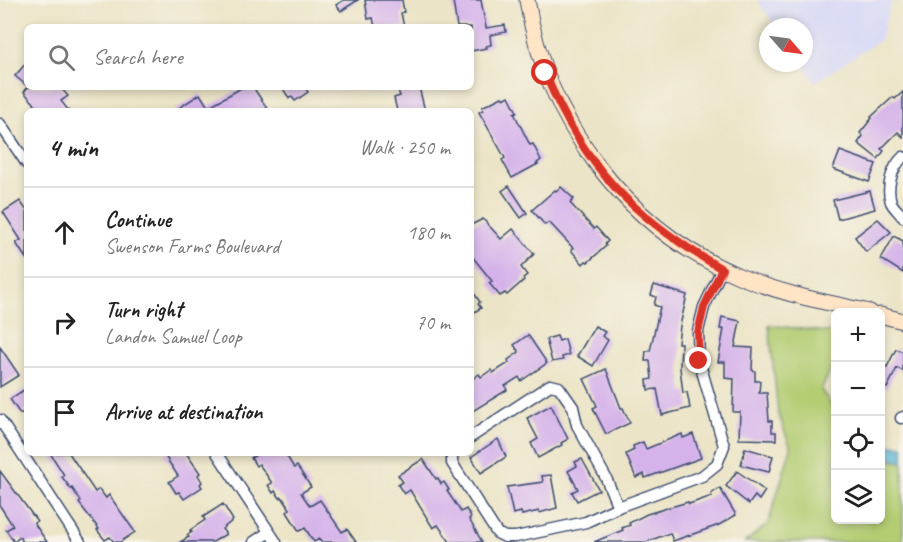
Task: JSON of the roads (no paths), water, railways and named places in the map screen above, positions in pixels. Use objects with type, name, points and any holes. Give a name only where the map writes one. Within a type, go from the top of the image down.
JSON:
[{"type":"street","points":[[526,0],[536,47],[545,73],[573,131],[606,178],[639,211],[671,238],[722,269],[762,286],[852,308]]},
{"type":"street","points":[[0,124],[24,160]]},
{"type":"street","points":[[903,157],[898,161],[890,180],[891,202],[903,217]]},
{"type":"street","points":[[452,456],[452,463],[497,533],[505,537],[516,537],[586,522],[618,507],[702,477],[717,464],[724,446],[699,361],[698,332],[704,307],[722,269]]},
{"type":"street","points":[[885,316],[903,321]]},
{"type":"street","points":[[474,435],[550,385],[560,387],[573,406],[578,425],[606,478],[618,507]]},
{"type":"street","points":[[0,420],[80,542]]},
{"type":"street","points":[[219,456],[272,537],[255,542]]},
{"type":"water","points":[[888,445],[903,446],[903,462],[885,456],[885,448]]}]
